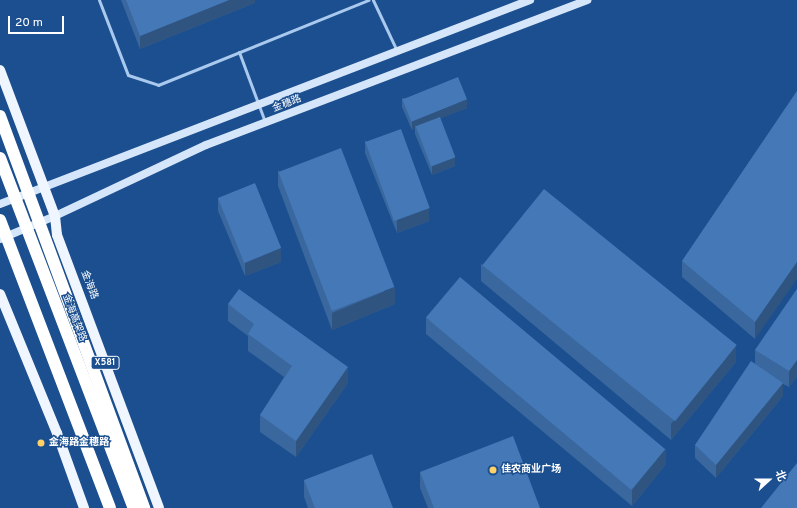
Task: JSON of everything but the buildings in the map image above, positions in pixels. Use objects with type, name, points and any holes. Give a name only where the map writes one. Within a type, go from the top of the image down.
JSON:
[{"type":"highway","points":[[0,116],[144,508]]},
{"type":"highway","name":"金海高架路","points":[[0,158],[134,508]]},
{"type":"highway","points":[[0,220],[110,508]]},
{"type":"main road","name":"金海路","points":[[0,70],[55,216],[57,236],[160,508]]},
{"type":"main road","points":[[0,294],[57,433],[84,508]]},
{"type":"street","name":"金穗路","points":[[0,204],[530,0]]},
{"type":"street","name":"金穗路","points":[[0,239],[55,216],[206,144],[266,123],[587,0]]},
{"type":"lane","points":[[99,0],[128,75],[158,85],[368,0]]},
{"type":"lane","points":[[373,0],[397,51]]},
{"type":"lane","points":[[239,52],[266,123]]},
{"type":"place","name":"金海路金穗路","points":[[41,443]]},
{"type":"place","name":"佳农商业广场","points":[[493,470]]}]
